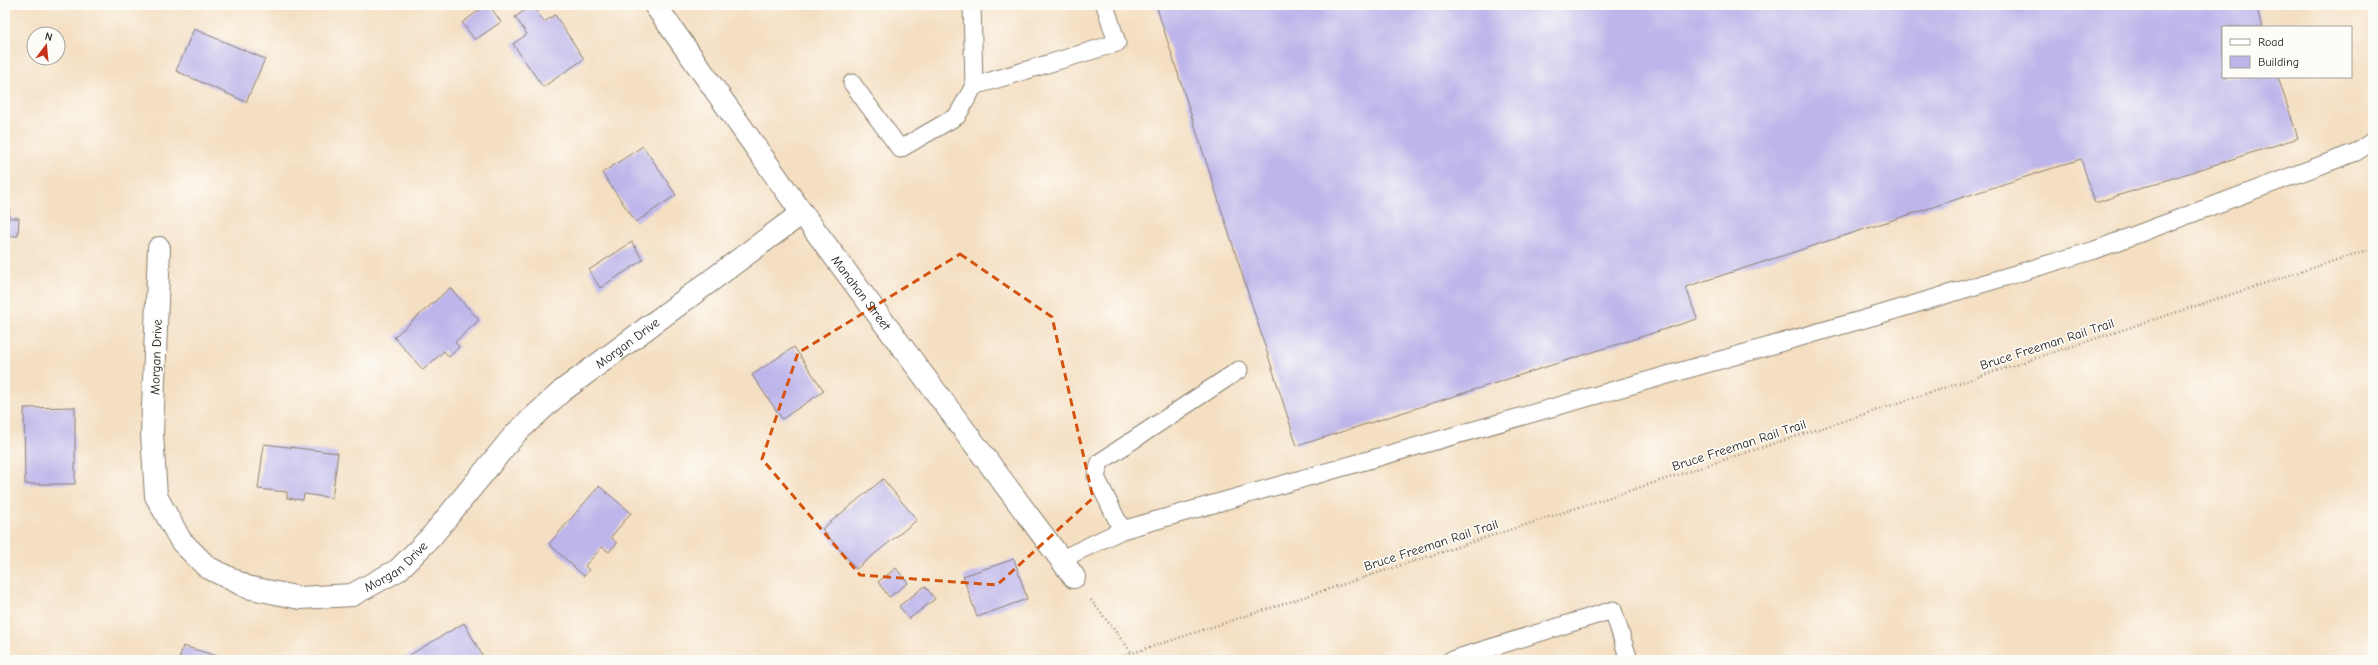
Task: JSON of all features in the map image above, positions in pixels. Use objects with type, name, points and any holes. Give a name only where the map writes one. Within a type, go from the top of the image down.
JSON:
[{"type":"street","name":"Manahan Street","points":[[655,5],[802,213],[1074,577]]},
{"type":"street","name":"Morgan Drive","points":[[159,248],[152,434],[156,496],[181,542],[207,567],[247,587],[300,598],[352,595],[398,570],[431,537],[516,433],[562,390],[802,213]]},
{"type":"lane","points":[[852,83],[900,149],[957,116],[974,86],[972,5]]},
{"type":"lane","points":[[974,86],[1117,43],[1105,5]]},
{"type":"lane","points":[[1060,560],[1122,530],[1875,316],[2095,250],[2356,152],[2373,141]]},
{"type":"lane","points":[[1122,530],[1096,478],[1100,462],[1239,370]]},
{"type":"lane","points":[[1451,660],[1476,656],[1613,610],[1629,660]]},
{"type":"path","name":"Bruce Freeman Rail Trail","points":[[1111,660],[2373,248]]},
{"type":"path","points":[[1074,577],[1132,653]]},
{"type":"highlighted area","points":[[960,254],[1052,317],[1093,498],[997,585],[860,575],[762,459],[798,353]]},
{"type":"building","points":[[486,5],[489,5],[501,22],[475,40],[462,23]]},
{"type":"building","points":[[533,5],[544,22],[555,15],[584,59],[543,87],[513,44],[527,34],[515,17]]},
{"type":"building","points":[[1156,5],[2256,5],[2262,26],[2222,26],[2222,78],[2278,78],[2298,138],[2095,203],[2081,159],[1686,287],[1697,319],[1297,446]]},
{"type":"building","points":[[194,29],[265,59],[246,102],[176,71]]},
{"type":"building","points":[[643,146],[676,195],[636,222],[602,173]]},
{"type":"building","points":[[5,197],[9,198],[9,218],[19,218],[18,236],[9,236],[7,253],[5,253]]},
{"type":"building","points":[[632,242],[643,260],[600,288],[589,270]]},
{"type":"building","points":[[450,288],[479,320],[455,342],[459,347],[449,357],[444,351],[423,370],[394,337]]},
{"type":"building","points":[[794,347],[824,391],[782,419],[752,375]]},
{"type":"building","points":[[75,407],[75,484],[25,484],[24,408]]},
{"type":"building","points":[[264,444],[338,453],[332,498],[304,494],[303,500],[287,498],[287,492],[258,489]]},
{"type":"building","points":[[883,479],[917,520],[856,569],[822,529]]},
{"type":"building","points":[[599,486],[631,513],[611,537],[617,543],[609,552],[602,547],[585,566],[589,570],[584,576],[549,544]]},
{"type":"building","points":[[1014,559],[1027,599],[977,617],[963,576]]},
{"type":"building","points":[[896,568],[908,583],[889,597],[878,582]]},
{"type":"building","points":[[925,586],[935,599],[909,619],[899,606]]},
{"type":"building","points":[[464,623],[485,660],[401,660]]},
{"type":"building","points":[[183,646],[231,660],[179,660]]}]
